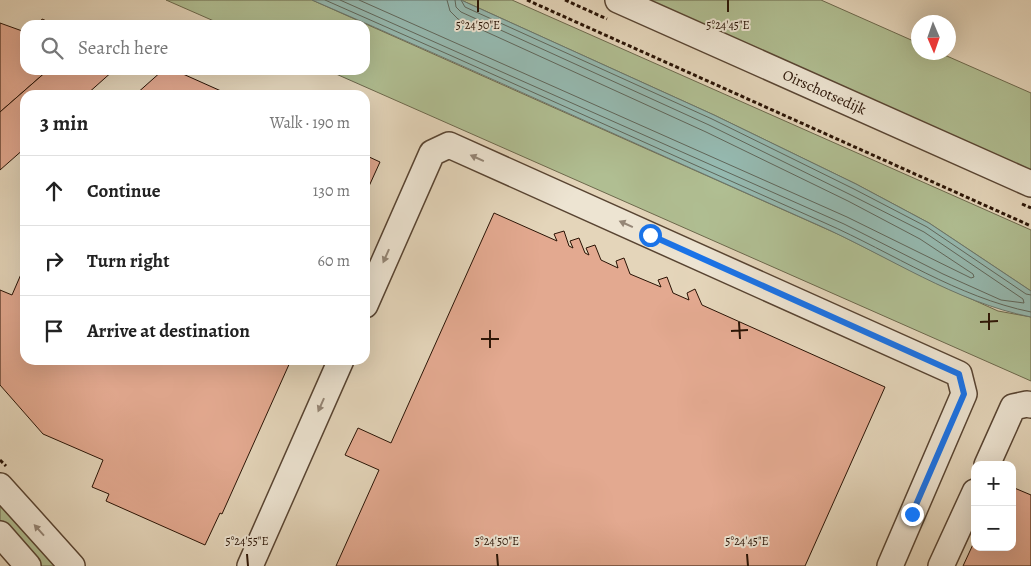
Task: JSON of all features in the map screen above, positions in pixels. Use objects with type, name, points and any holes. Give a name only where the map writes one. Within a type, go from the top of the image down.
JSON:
[{"type":"street","name":"Oirschotsedijk","points":[[618,0],[1031,184]]},
{"type":"street","points":[[370,294],[432,153],[449,145],[959,374],[964,394],[890,566]]},
{"type":"street","points":[[250,566],[339,365]]},
{"type":"street","points":[[989,461],[1013,407],[1031,405]]},
{"type":"street","points":[[0,486],[72,566]]},
{"type":"street","points":[[941,566],[971,501]]},
{"type":"street","points":[[0,534],[28,566]]},
{"type":"path","points":[[527,0],[1031,226]]},
{"type":"green space","points":[[166,0],[312,0],[357,20],[212,20]]},
{"type":"green space","points":[[461,0],[512,0],[1031,230],[1031,291],[929,223],[856,184],[714,115]]},
{"type":"green space","points":[[643,0],[821,0],[911,40],[911,60],[956,60],[1031,93],[1031,171]]},
{"type":"green space","points":[[370,26],[840,235],[938,284],[998,311],[1031,317],[1031,381],[338,75],[370,75]]},
{"type":"green space","points":[[0,499],[59,566],[38,566],[0,523]]},
{"type":"water","points":[[312,0],[461,0],[714,115],[856,184],[929,223],[1031,291],[1031,317],[976,301],[922,277],[818,225],[370,25],[370,20],[358,20]]},
{"type":"building","points":[[0,23],[20,30],[20,75],[42,75],[25,90],[20,90],[20,94],[0,112]]},
{"type":"building","points":[[42,75],[108,75],[92,90],[25,90]]},
{"type":"building","points":[[157,75],[185,75],[219,90],[141,90]]},
{"type":"building","points":[[20,94],[20,152],[0,170],[0,112]]},
{"type":"building","points":[[370,157],[380,162],[370,184]]},
{"type":"building","points":[[494,213],[557,241],[554,234],[564,231],[569,246],[573,248],[570,241],[579,238],[585,253],[589,255],[586,248],[595,245],[601,260],[618,268],[616,261],[624,258],[630,274],[661,287],[658,280],[667,277],[673,293],[689,300],[687,293],[695,289],[702,305],[885,387],[805,566],[336,566],[379,470],[345,455],[358,428],[391,443]]},
{"type":"building","points":[[20,277],[20,365],[289,365],[222,514],[220,513],[205,545],[106,501],[109,494],[92,487],[103,460],[43,434],[0,385],[0,290],[12,295]]},
{"type":"building","points":[[1016,489],[1031,495],[1031,566],[963,566],[971,549],[971,551],[1016,551]]},
{"type":"route","points":[[650,235],[959,374],[964,394],[912,514]]}]
